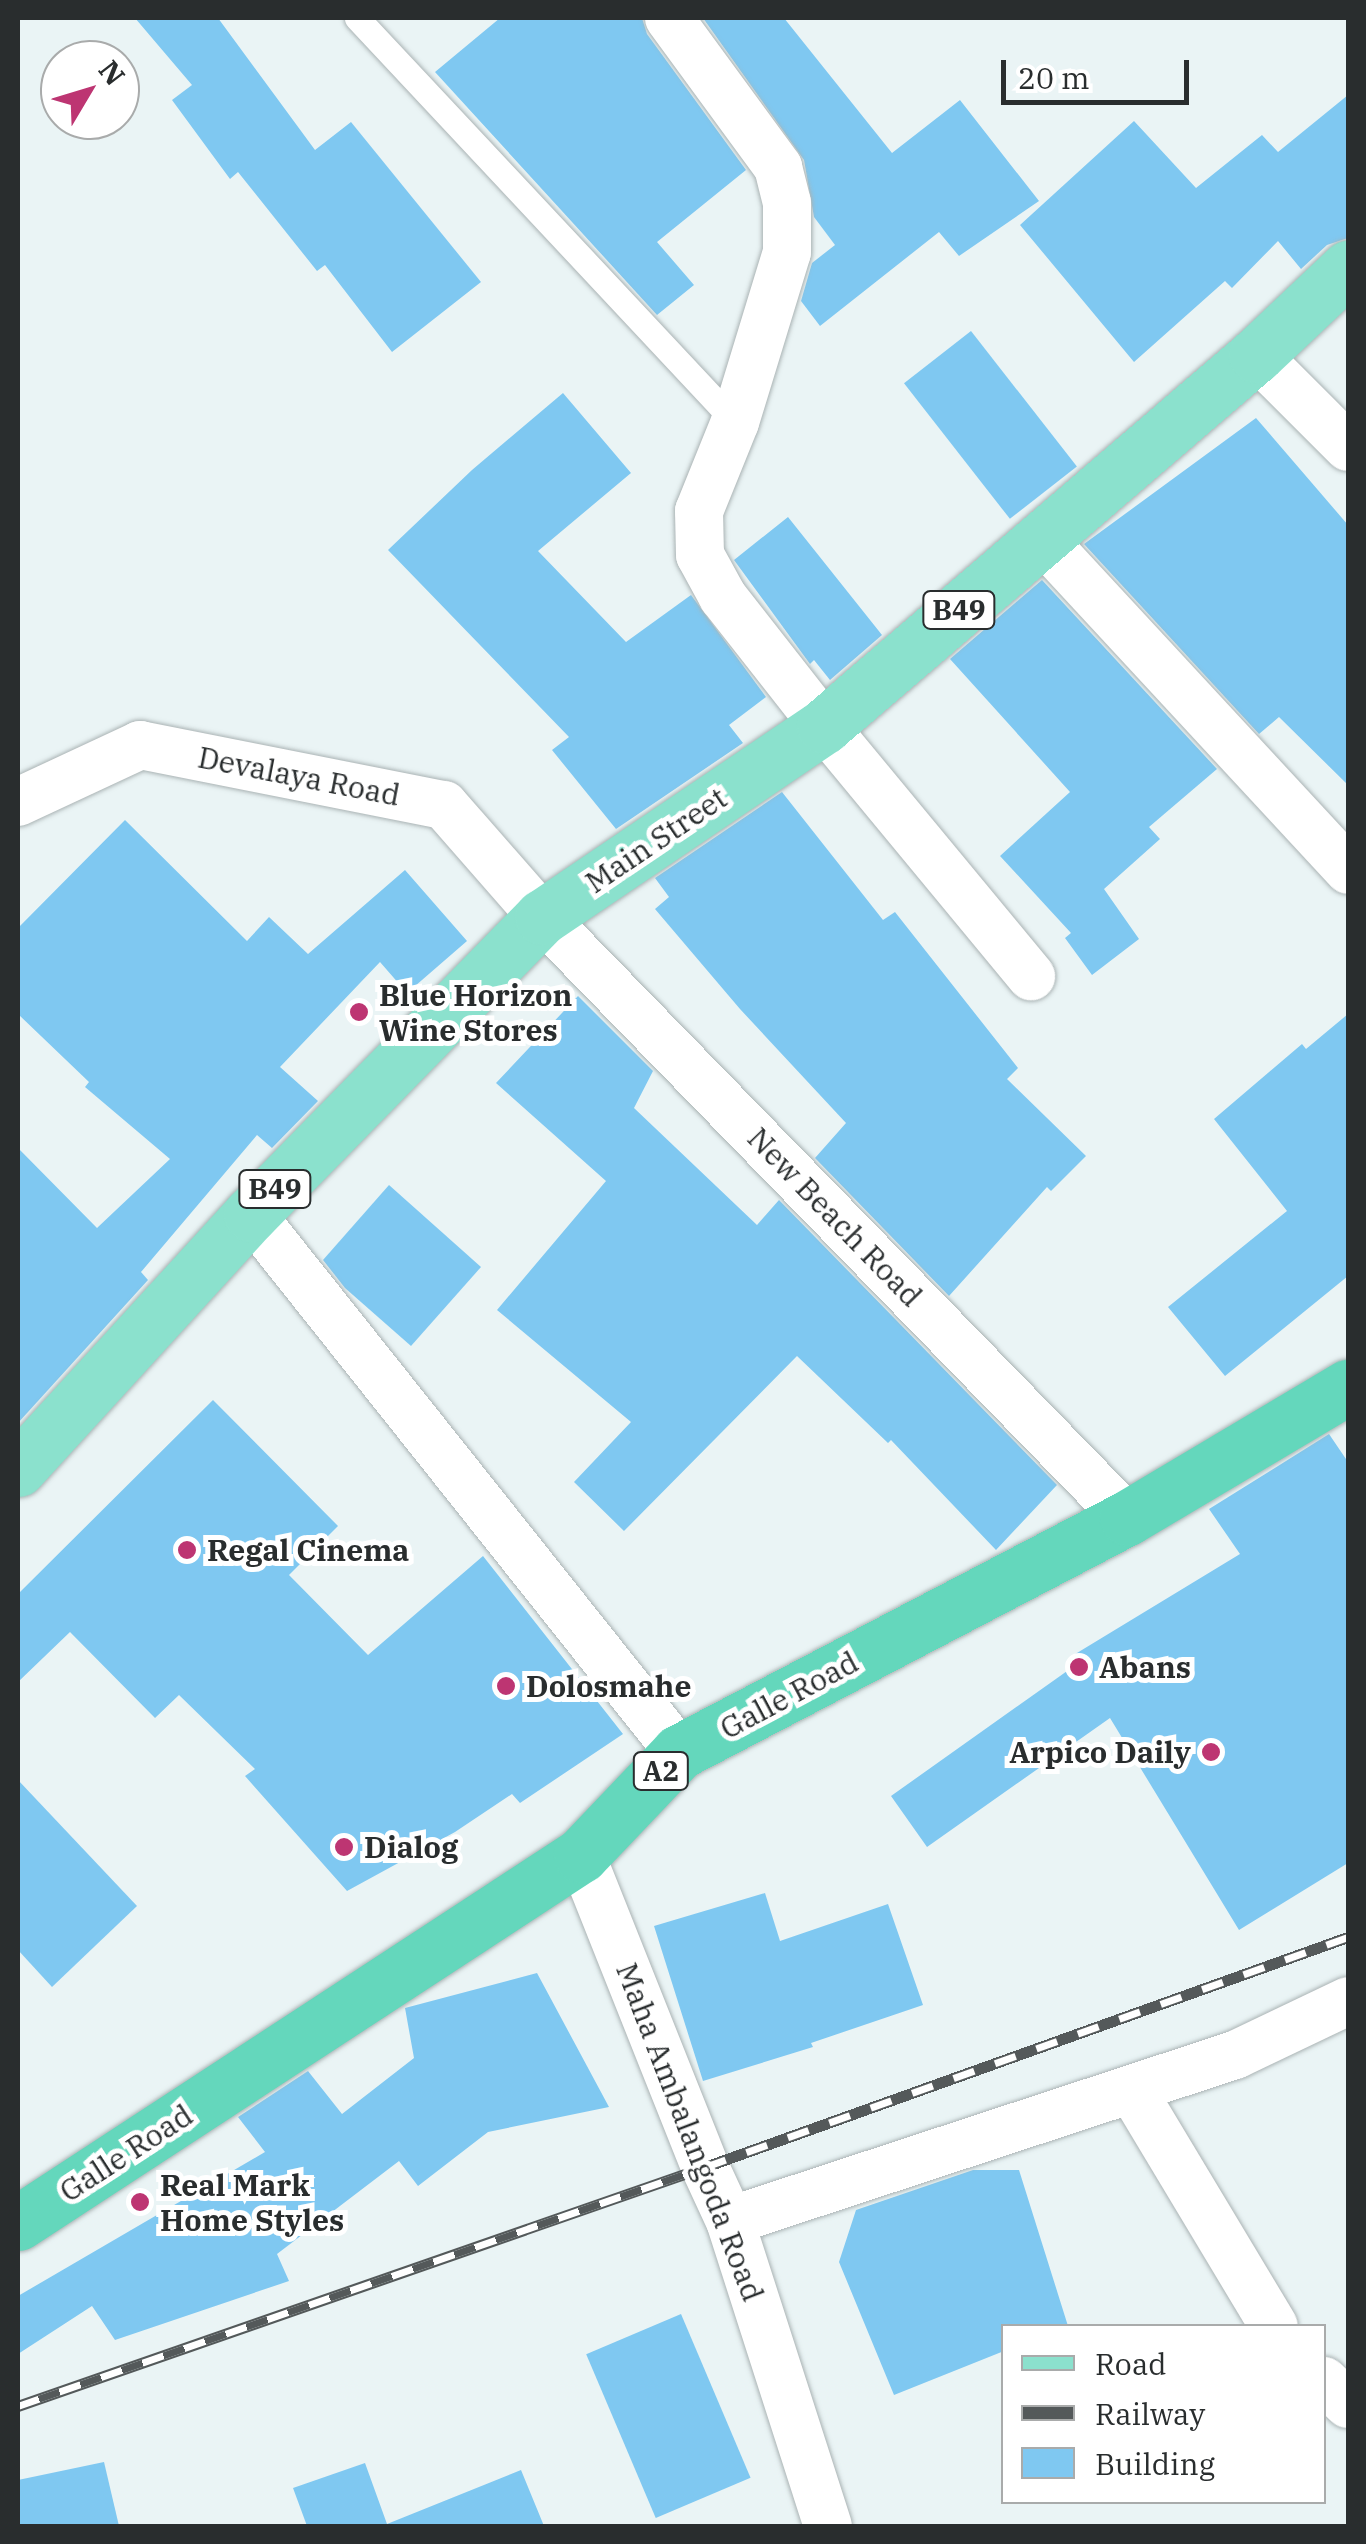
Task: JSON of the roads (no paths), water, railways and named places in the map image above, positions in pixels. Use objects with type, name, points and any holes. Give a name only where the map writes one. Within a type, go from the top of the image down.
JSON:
[{"type":"highway","name":"Galle Road","points":[[18,2223],[581,1855],[680,1752],[1127,1518],[1348,1387]]},
{"type":"main road","name":"Main Street","points":[[18,1469],[251,1214],[542,917],[824,726],[1256,355],[1348,268]]},
{"type":"street","points":[[669,18],[778,168],[787,203],[787,252],[734,422],[699,511],[700,556],[723,597],[824,726],[1031,976]]},
{"type":"street","points":[[1256,355],[1348,447]]},
{"type":"street","points":[[1042,539],[1348,870]]},
{"type":"street","name":"Devalaya Road","points":[[18,802],[140,745],[444,805],[542,917]]},
{"type":"street","name":"New Beach Road","points":[[542,917],[1127,1518]]},
{"type":"street","points":[[251,1214],[680,1752]]},
{"type":"street","name":"Maha Ambalangoda Road","points":[[581,1855],[704,2167],[730,2221],[828,2526]]},
{"type":"street","points":[[730,2221],[1236,2055],[1348,2001]]},
{"type":"street","points":[[1132,2090],[1273,2324]]},
{"type":"street","points":[[1326,2383],[1348,2404]]},
{"type":"lane","points":[[357,18],[734,422]]},
{"type":"railway","points":[[18,2406],[705,2167],[1348,1937]]},
{"type":"place","name":"Blue Horizon Wine Stores","points":[[359,1012]]},
{"type":"place","name":"Regal Cinema","points":[[187,1550]]},
{"type":"place","name":"Abans","points":[[1079,1667]]},
{"type":"place","name":"Dolosmahe","points":[[506,1686]]},
{"type":"place","name":"Arpico Daily","points":[[1211,1752]]},
{"type":"place","name":"Dialog","points":[[344,1847]]},
{"type":"place","name":"Real Mark Home Styles","points":[[140,2202]]}]
